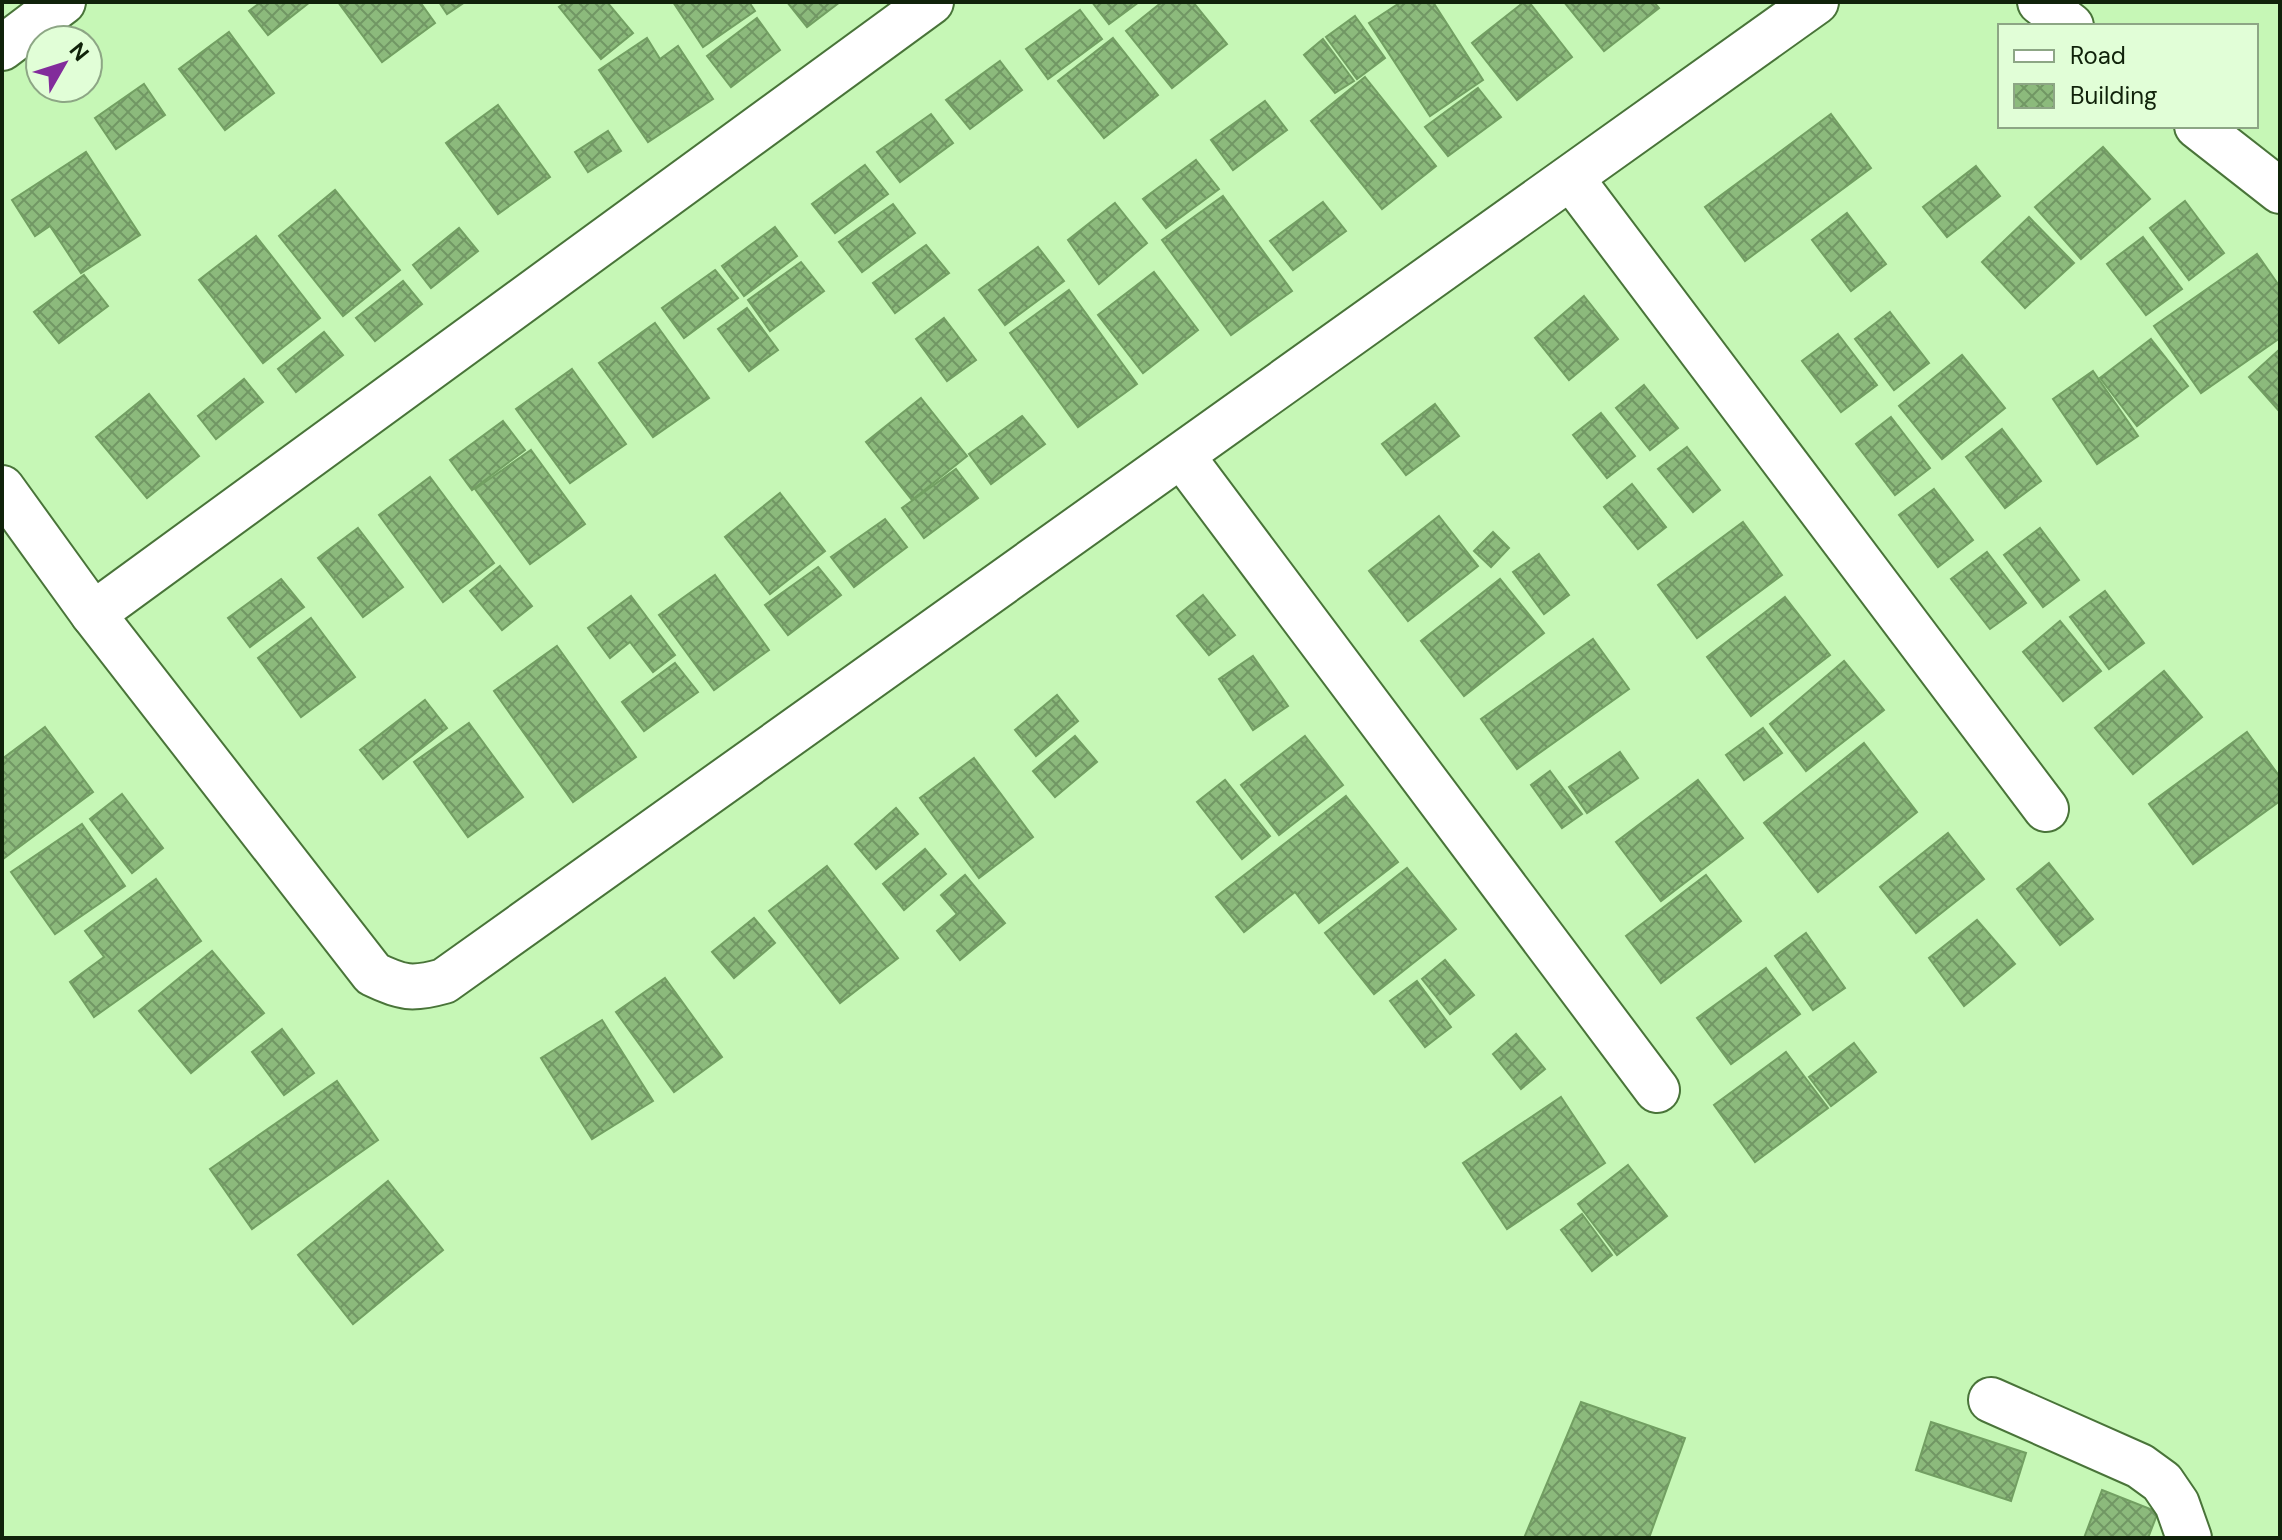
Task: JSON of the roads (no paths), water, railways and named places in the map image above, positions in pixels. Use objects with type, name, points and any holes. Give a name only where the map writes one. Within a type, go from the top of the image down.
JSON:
[{"type":"street","points":[[2,48],[63,2]]},
{"type":"street","points":[[93,614],[931,2]]},
{"type":"street","points":[[2,488],[93,614],[373,974],[397,986],[421,987],[444,981],[1816,2]]},
{"type":"street","points":[[2040,2],[2068,24]]},
{"type":"street","points":[[2200,128],[2280,191]]},
{"type":"street","points":[[1571,178],[2046,809]]},
{"type":"street","points":[[1182,456],[1657,1090]]},
{"type":"street","points":[[1991,1400],[2140,1466],[2162,1482],[2177,1504],[2189,1538]]}]
